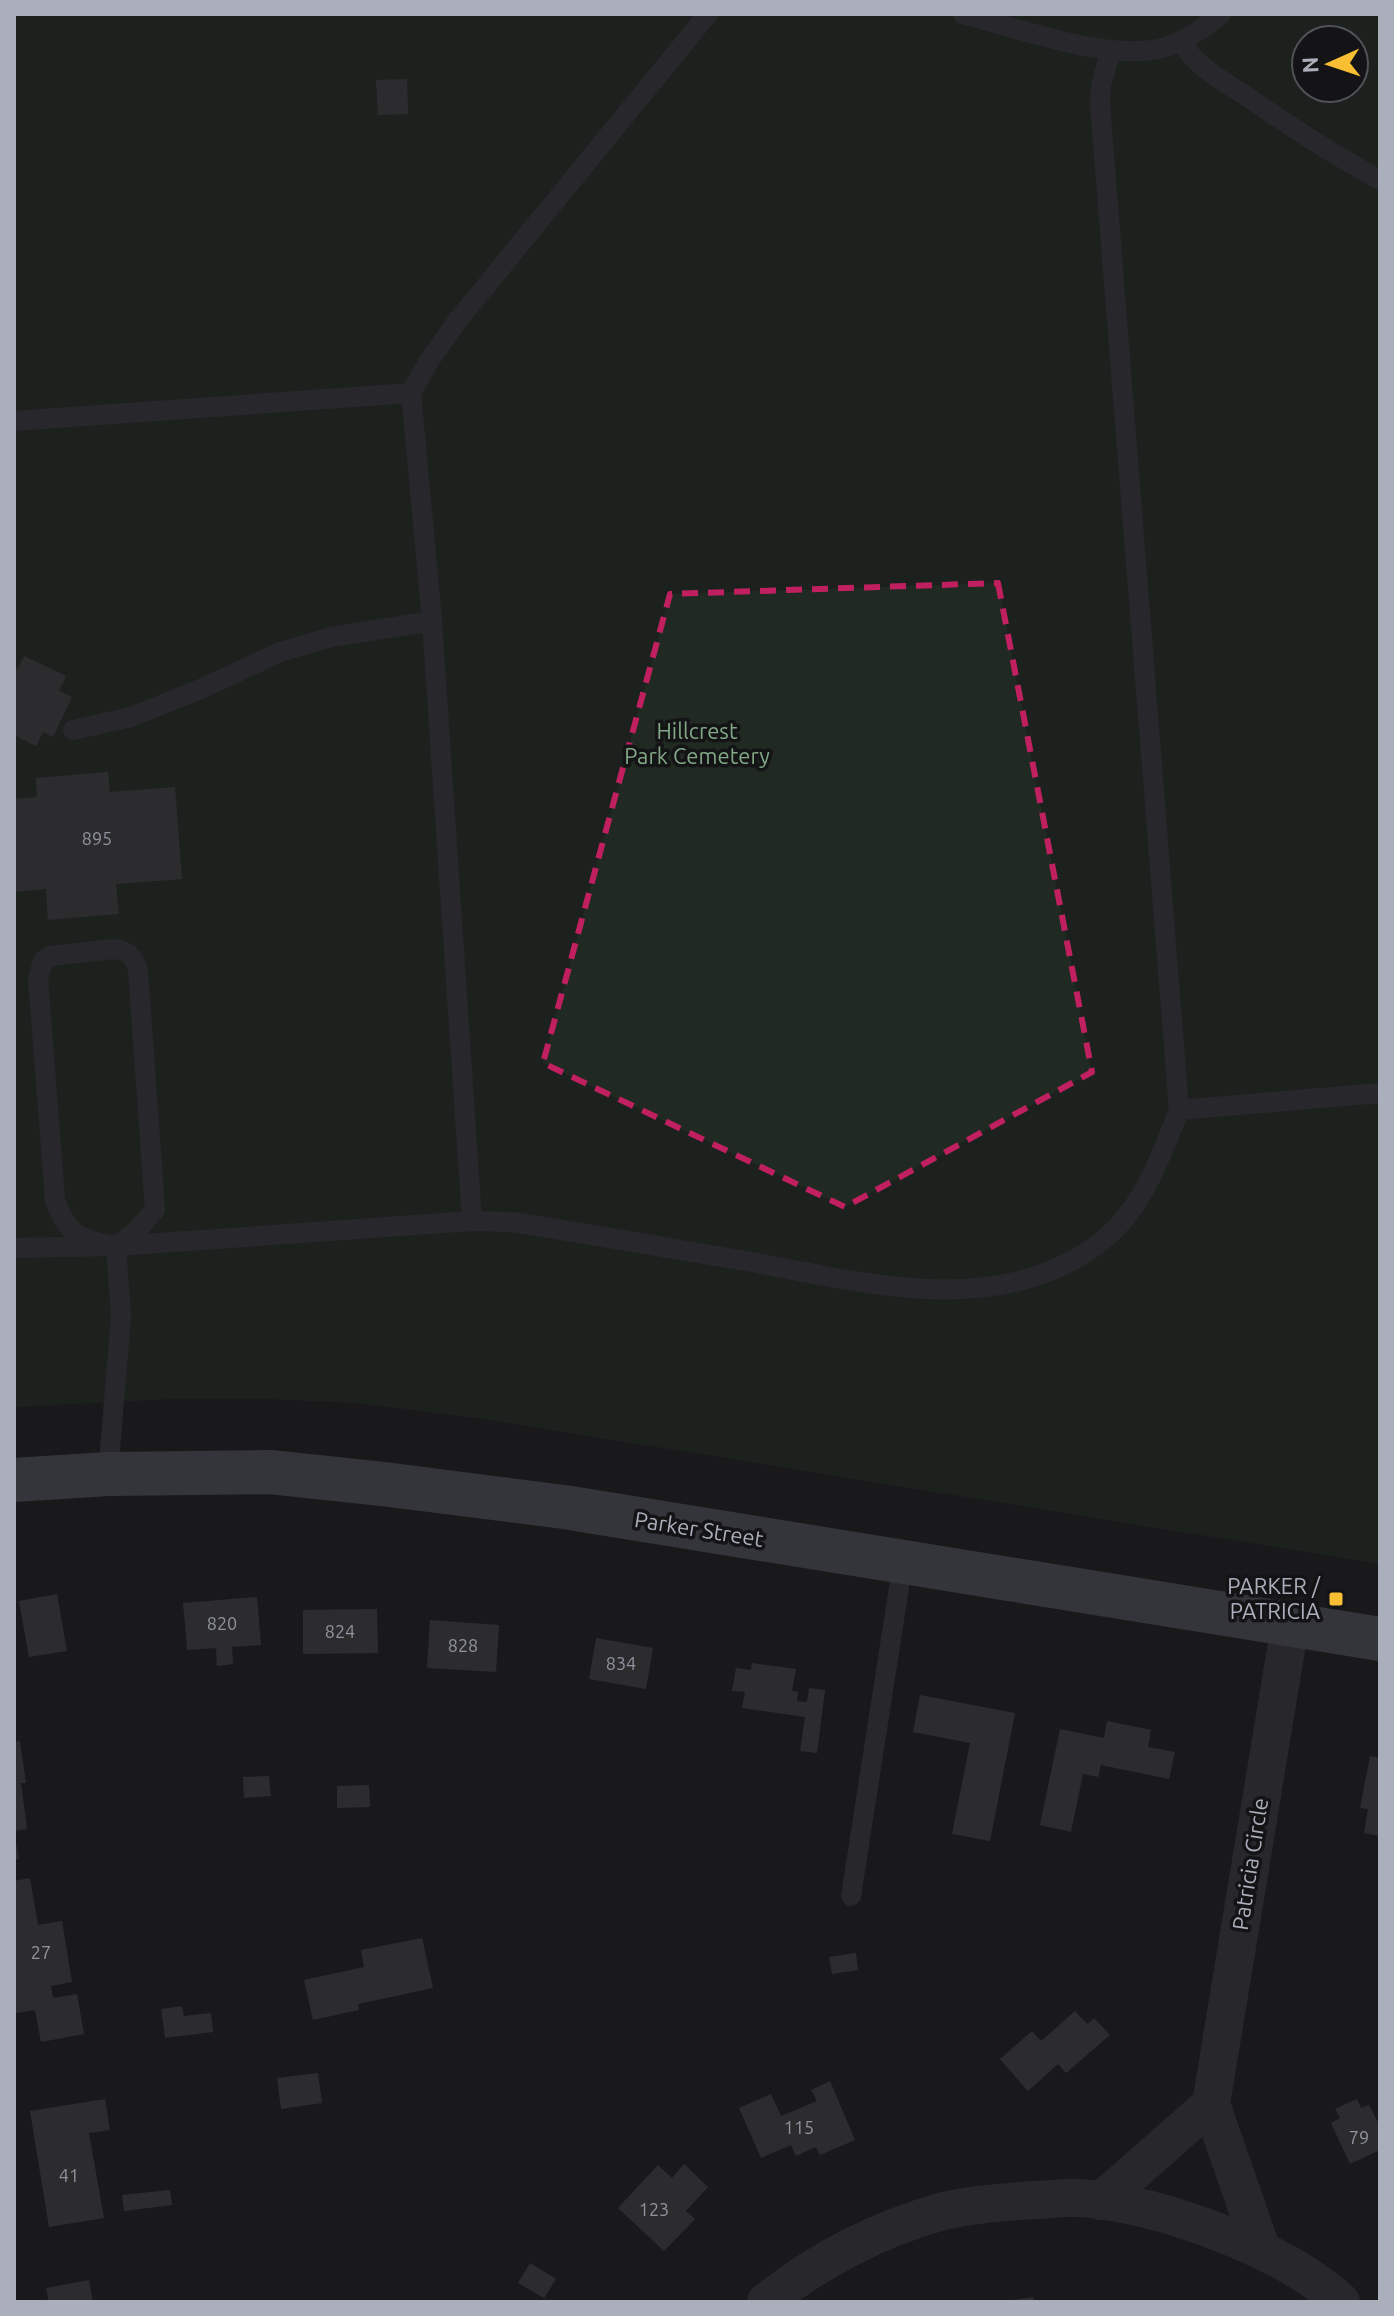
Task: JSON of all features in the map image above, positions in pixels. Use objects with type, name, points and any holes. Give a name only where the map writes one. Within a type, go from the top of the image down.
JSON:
[{"type":"main road","name":"Parker Street","points":[[14,1480],[108,1474],[270,1472],[369,1483],[564,1507],[1380,1639]]},
{"type":"street","name":"Patricia Circle","points":[[1261,2248],[1211,2104],[1290,1625]]},
{"type":"street","points":[[1101,2201],[1211,2104]]},
{"type":"street","points":[[766,2302],[828,2260],[876,2235],[945,2211],[1077,2198],[1135,2205],[1187,2219],[1261,2248],[1341,2302]]},
{"type":"lane","points":[[472,1221],[432,621],[411,393],[458,320],[708,14]]},
{"type":"lane","points":[[963,14],[1111,50],[1141,52],[1181,41],[1221,14]]},
{"type":"lane","points":[[1181,41],[1194,59],[1218,78],[1336,157],[1380,180]]},
{"type":"lane","points":[[14,1248],[116,1246],[472,1221],[512,1222],[904,1288],[973,1289],[1001,1285],[1060,1267],[1094,1247],[1118,1226],[1141,1198],[1179,1110],[1100,104],[1101,85],[1111,50]]},
{"type":"lane","points":[[14,421],[411,393]]},
{"type":"lane","points":[[73,730],[131,717],[305,644],[357,631],[432,621]]},
{"type":"lane","points":[[123,950],[135,961],[138,970],[155,1210],[135,1232],[116,1246],[87,1241],[72,1232],[61,1217],[55,1199],[38,979],[43,961],[58,954],[123,950]]},
{"type":"lane","points":[[1179,1110],[1380,1093]]},
{"type":"lane","points":[[108,1474],[121,1316],[116,1246]]},
{"type":"lane","points":[[851,1896],[903,1562]]},
{"type":"highlighted area","points":[[998,583],[1092,1072],[845,1207],[543,1063],[670,594]]},
{"type":"green space","name":"Hillcrest Park Cemetery","points":[[14,14],[1380,14],[1380,1564],[484,1419],[358,1403],[173,1399],[14,1407]]},
{"type":"building","points":[[407,79],[408,114],[378,115],[376,80]]},
{"type":"building","points":[[24,656],[66,676],[59,691],[72,697],[53,737],[43,732],[36,746],[14,735],[14,666],[18,669]]},
{"type":"building","points":[[108,772],[110,792],[175,787],[182,879],[116,884],[119,914],[48,920],[46,889],[14,892],[14,799],[37,797],[36,778]]},
{"type":"building","points":[[57,1594],[67,1651],[29,1657],[19,1601]]},
{"type":"building","points":[[257,1597],[261,1645],[232,1647],[233,1664],[217,1666],[216,1648],[187,1650],[183,1603]]},
{"type":"building","points":[[377,1609],[378,1653],[303,1654],[303,1610]]},
{"type":"building","points":[[430,1620],[499,1625],[496,1672],[427,1668]]},
{"type":"building","points":[[596,1638],[653,1648],[646,1689],[589,1679]]},
{"type":"building","points":[[752,1663],[796,1669],[792,1691],[798,1692],[797,1701],[807,1702],[809,1688],[825,1690],[817,1753],[800,1751],[805,1717],[742,1708],[745,1692],[732,1691],[736,1668],[751,1670]]},
{"type":"building","points":[[920,1695],[1015,1713],[990,1841],[952,1834],[970,1743],[913,1732]]},
{"type":"building","points":[[1107,1721],[1151,1730],[1148,1747],[1175,1752],[1169,1779],[1101,1765],[1098,1777],[1083,1774],[1071,1832],[1040,1825],[1060,1729],[1104,1738]]},
{"type":"building","points":[[20,1741],[26,1783],[21,1783],[27,1829],[14,1831],[14,1742]]},
{"type":"building","points":[[1370,1756],[1380,1758],[1380,1836],[1364,1833],[1368,1809],[1360,1808]]},
{"type":"building","points":[[269,1776],[271,1796],[244,1798],[243,1777]]},
{"type":"building","points":[[369,1785],[370,1807],[337,1808],[337,1786]]},
{"type":"building","points":[[14,1833],[19,1859],[14,1860]]},
{"type":"building","points":[[30,1878],[38,1925],[62,1921],[72,1982],[51,1986],[53,1998],[77,1994],[84,2034],[41,2042],[35,2010],[16,2013],[14,1881]]},
{"type":"building","points":[[422,1938],[433,1988],[358,2004],[359,2010],[313,2020],[304,1980],[364,1967],[361,1950]]},
{"type":"building","points":[[856,1953],[858,1970],[832,1974],[829,1957]]},
{"type":"building","points":[[182,2006],[184,2016],[211,2013],[213,2032],[165,2038],[161,2009]]},
{"type":"building","points":[[1075,2011],[1087,2024],[1094,2018],[1110,2035],[1066,2073],[1058,2064],[1028,2091],[1000,2059],[1032,2031],[1041,2041]]},
{"type":"building","points":[[318,2073],[322,2103],[281,2109],[277,2078]]},
{"type":"building","points":[[830,2081],[855,2140],[820,2155],[816,2147],[796,2156],[791,2145],[761,2158],[739,2108],[771,2094],[781,2116],[817,2101],[811,2090]]},
{"type":"building","points":[[105,2099],[110,2130],[89,2133],[104,2218],[49,2227],[30,2111]]},
{"type":"building","points":[[1357,2099],[1361,2108],[1369,2105],[1380,2126],[1380,2150],[1350,2164],[1331,2123],[1340,2118],[1335,2109]]},
{"type":"building","points":[[684,2164],[708,2187],[686,2211],[695,2219],[664,2251],[618,2208],[658,2165],[672,2178]]},
{"type":"building","points":[[170,2190],[172,2205],[124,2211],[122,2195]]},
{"type":"building","points":[[530,2263],[556,2279],[544,2298],[518,2283]]},
{"type":"building","points":[[89,2280],[93,2302],[49,2302],[46,2288]]},
{"type":"building","points":[[1033,2297],[1034,2302],[1012,2302],[1012,2300]]},
{"type":"place","name":"PARKER / PATRICIA","points":[[1336,1599]]}]
